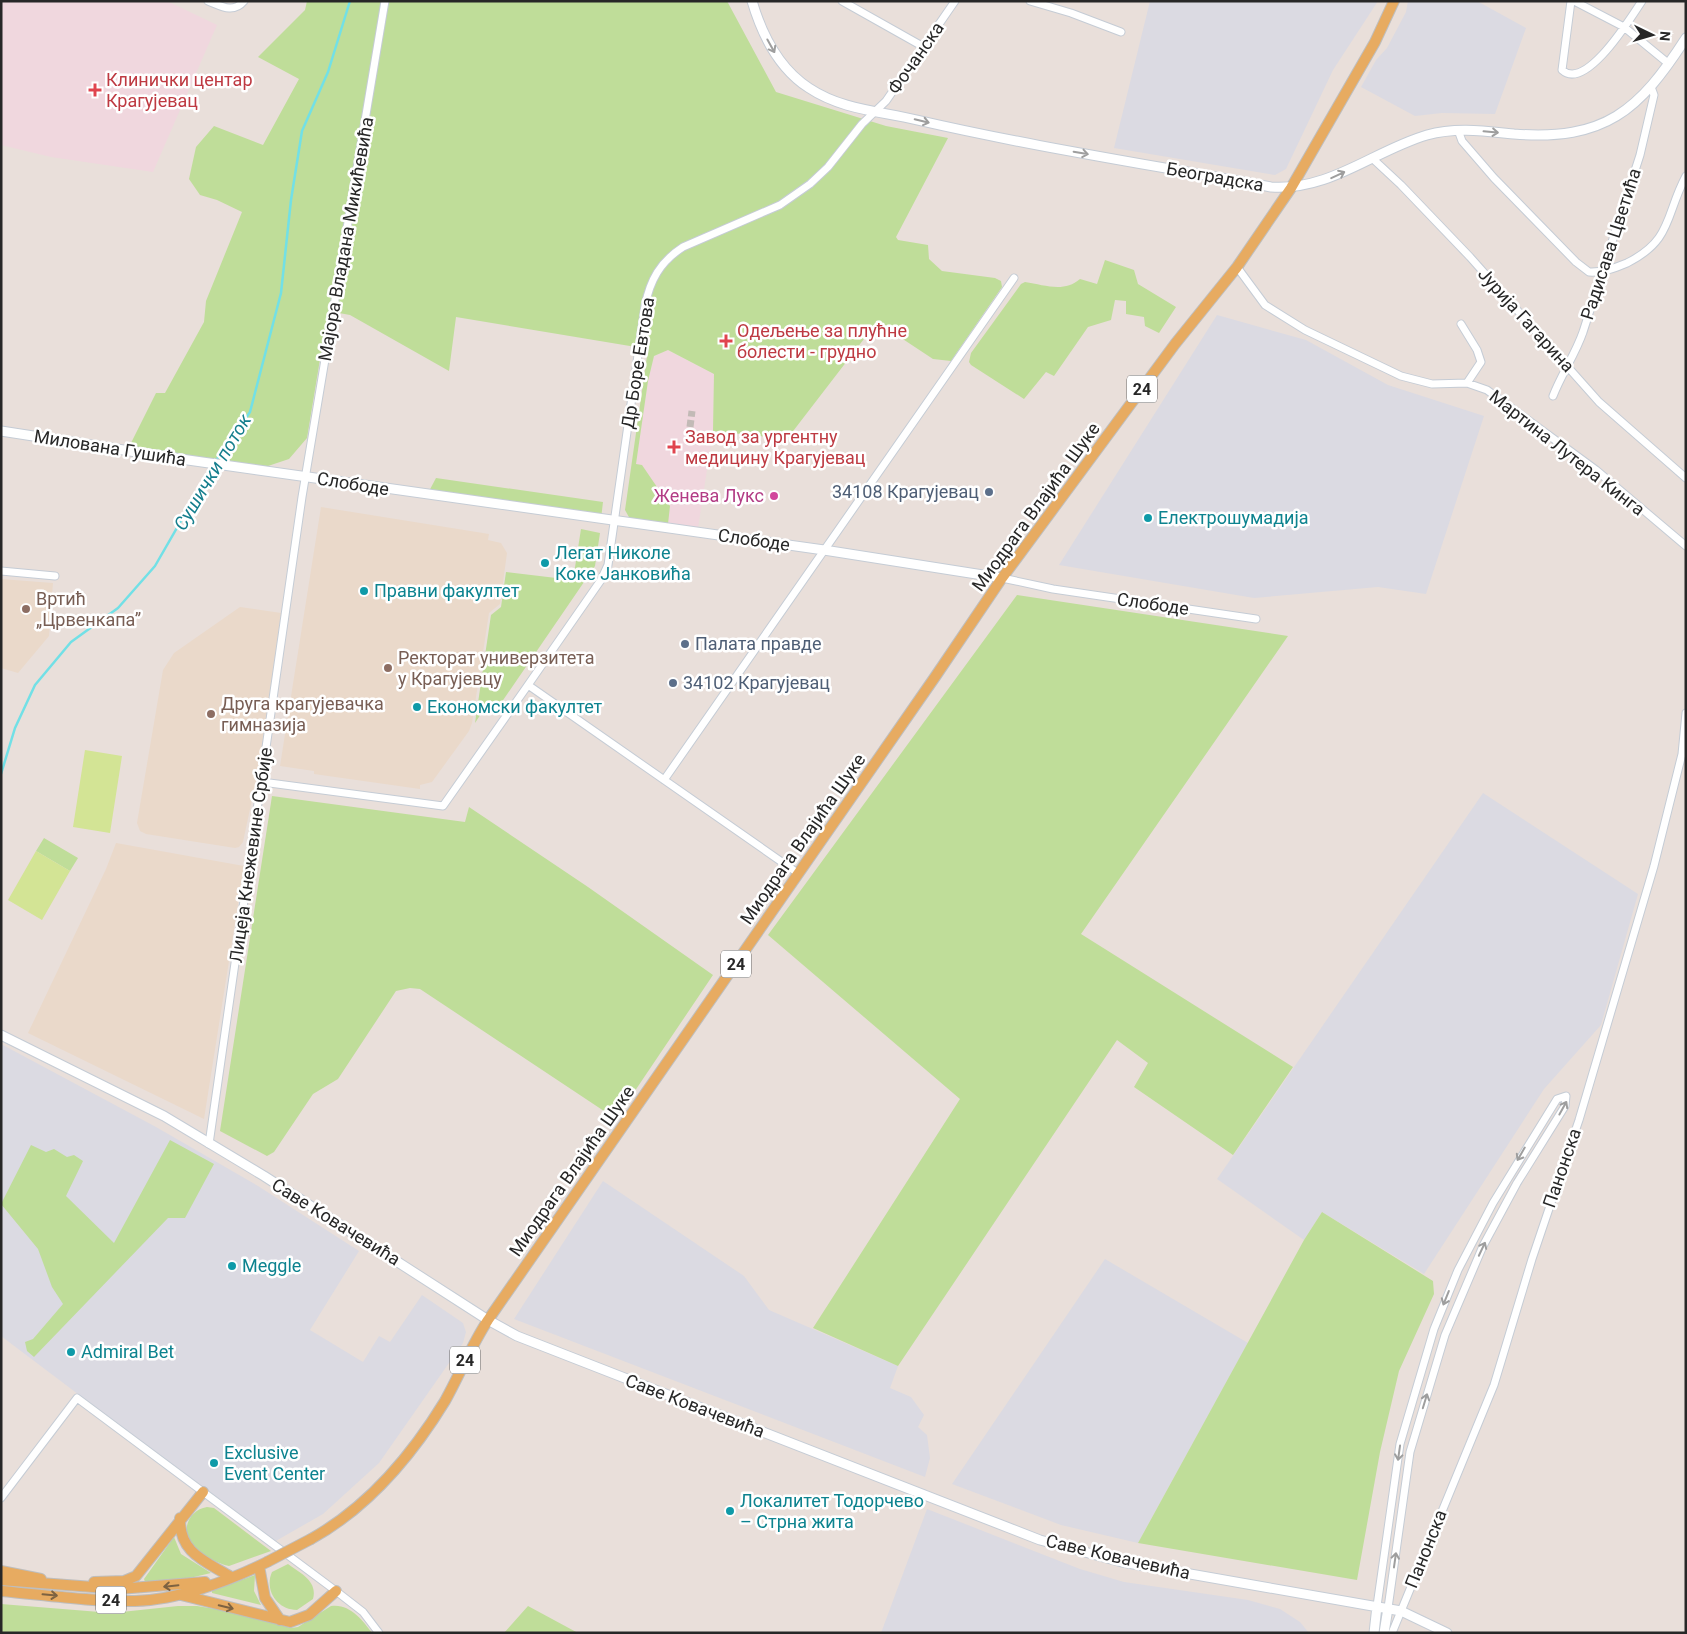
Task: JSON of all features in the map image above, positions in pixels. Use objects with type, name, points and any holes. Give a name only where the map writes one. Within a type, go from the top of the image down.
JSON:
[{"type":"main road","name":"24","points":[[1291,188],[1353,81],[1394,1]]},
{"type":"main road","name":"Миодрага Влајића Шуке","points":[[1,1591],[136,1601],[178,1595],[263,1564],[311,1540],[355,1509],[399,1464],[445,1400],[474,1342],[488,1320],[799,874],[1002,578],[1175,344],[1236,267],[1291,188]]},
{"type":"main road","points":[[69,1586],[81,1583],[124,1581],[133,1578],[203,1492]]},
{"type":"main road","points":[[180,1518],[182,1539],[188,1549],[231,1577]]},
{"type":"main road","points":[[263,1564],[265,1598],[280,1620]]},
{"type":"main road","points":[[1,1572],[35,1577],[54,1585]]},
{"type":"main road","name":"Миодрага Влајића Шуке","points":[[1,1580],[128,1589],[219,1581]]},
{"type":"main road","points":[[178,1595],[290,1622],[302,1619],[336,1591]]},
{"type":"street","points":[[208,1],[230,9],[239,6],[244,1]]},
{"type":"street","name":"Мајора Владана Микићевића","points":[[306,476],[385,1]]},
{"type":"street","name":"Београдска","points":[[752,1],[765,36],[775,55],[792,76],[833,102],[1004,140],[1271,187],[1291,188],[1325,180],[1424,136],[1458,130],[1530,135],[1575,132],[1595,126],[1626,111],[1651,87],[1686,38]]},
{"type":"street","points":[[842,1],[922,46]]},
{"type":"street","name":"Фочанска","points":[[874,112],[886,101],[922,46],[955,1]]},
{"type":"street","points":[[1030,1],[1071,13],[1121,32]]},
{"type":"street","points":[[1642,1],[1624,26],[1592,65],[1574,73],[1564,73],[1562,70],[1573,1],[1624,26],[1669,64]]},
{"type":"street","name":"Радисава Цветића","points":[[1553,396],[1566,365],[1575,355],[1640,155],[1654,95],[1651,87]]},
{"type":"street","name":"Др Боре Евтова","points":[[262,782],[443,806],[605,573],[609,562],[645,306],[650,286],[658,270],[672,254],[683,246],[774,208],[802,191],[828,167],[856,131],[874,112]]},
{"type":"street","points":[[1458,130],[1462,141],[1494,178],[1576,262],[1589,272],[1614,268],[1628,262],[1655,244],[1667,226],[1686,176]]},
{"type":"street","name":"Јурија Гагарина","points":[[1372,158],[1401,185],[1470,257],[1599,402],[1686,478]]},
{"type":"street","name":"Мартина Лутера Кинга","points":[[1236,267],[1265,305],[1305,330],[1401,376],[1432,384],[1467,383],[1487,390],[1596,470],[1686,546]]},
{"type":"street","points":[[664,780],[1014,278]]},
{"type":"street","points":[[1461,324],[1477,350],[1481,362],[1467,383]]},
{"type":"street","name":"Милована Гушића","points":[[1,430],[220,465]]},
{"type":"street","name":"Слободе","points":[[220,465],[824,550],[1002,578],[1053,589],[1256,619]]},
{"type":"street","name":"Лицеја Кнежевине Србије","points":[[209,1144],[306,476]]},
{"type":"street","points":[[1,571],[54,576]]},
{"type":"street","points":[[528,685],[799,874]]},
{"type":"street","name":"Панонска","points":[[1392,1633],[1494,1385],[1532,1259],[1579,1120],[1654,866],[1682,754],[1686,713]]},
{"type":"street","name":"Саве Ковачевића","points":[[1,1035],[126,1097],[209,1144],[386,1253],[488,1320],[517,1336],[1040,1540],[1131,1564],[1388,1608],[1401,1611],[1447,1633]]},
{"type":"street","points":[[1374,1633],[1400,1444],[1434,1329],[1458,1270],[1492,1203],[1557,1099],[1566,1096],[1565,1106],[1517,1183],[1483,1246],[1445,1335],[1410,1452],[1384,1633]]},
{"type":"street","points":[[1,1498],[77,1398],[336,1591],[362,1612],[379,1633]]},
{"type":"shaded area","name":"Клинички центар Крагујевац","points":[[1,1],[167,1],[217,25],[153,172],[51,157],[1,145]]},
{"type":"shaded area","points":[[1150,1],[1378,1],[1333,70],[1286,169],[1275,175],[1114,148]]},
{"type":"shaded area","points":[[1408,1],[1477,1],[1526,28],[1495,114],[1442,113],[1415,116],[1361,87],[1376,60],[1387,48],[1406,12]]},
{"type":"shaded area","name":"Електрошумадија","points":[[1217,315],[1306,340],[1388,385],[1484,416],[1426,594],[1378,587],[1254,598],[1059,565]]},
{"type":"shaded area","name":"Завод за ургентну медицину Крагујевац","points":[[667,350],[714,374],[713,431],[698,528],[668,524],[636,464],[648,381],[654,357]]},
{"type":"shaded area","name":"Ректорат универзитета у Крагујевцу","points":[[321,507],[489,534],[488,540],[501,543],[507,553],[500,604],[489,613],[472,723],[469,731],[432,782],[420,785],[420,789],[314,774],[314,771],[280,766]]},
{"type":"shaded area","name":"Вртић „Црвенкапа”","points":[[1,579],[53,583],[49,636],[18,673],[1,668]]},
{"type":"shaded area","name":"Друга крагујевачка гимназија","points":[[240,607],[281,613],[261,757],[243,842],[239,847],[235,848],[146,834],[140,831],[137,823],[163,670],[174,653]]},
{"type":"shaded area","points":[[1483,793],[1638,894],[1601,1025],[1544,1089],[1424,1274],[1322,1212],[1304,1240],[1217,1179]]},
{"type":"shaded area","points":[[116,843],[244,866],[204,1119],[28,1033],[106,869]]},
{"type":"shaded area","points":[[1,1044],[156,1127],[258,1186],[359,1251],[310,1330],[363,1362],[379,1336],[390,1342],[422,1295],[463,1323],[466,1332],[463,1343],[379,1463],[323,1514],[274,1542],[1,1336]]},
{"type":"shaded area","points":[[603,1181],[744,1276],[769,1310],[898,1366],[890,1388],[911,1397],[924,1415],[918,1427],[927,1435],[930,1458],[925,1477],[514,1319]]},
{"type":"shaded area","points":[[1105,1259],[1248,1343],[1138,1543],[1061,1525],[952,1484]]},
{"type":"shaded area","points":[[927,1509],[1080,1569],[1124,1582],[1248,1600],[1280,1609],[1300,1622],[1309,1633],[881,1633]]},
{"type":"green space","points":[[307,1],[727,1],[776,92],[886,126],[948,138],[896,237],[898,240],[928,245],[929,259],[942,271],[995,278],[1001,281],[1002,287],[951,361],[933,359],[877,322],[787,439],[713,431],[714,374],[668,350],[654,356],[648,381],[636,464],[642,465],[670,506],[668,524],[630,519],[625,510],[648,349],[456,317],[449,371],[350,315],[328,311],[307,438],[289,459],[268,466],[220,465],[127,451],[156,393],[165,393],[204,322],[206,301],[242,212],[217,200],[200,195],[189,179],[196,147],[214,126],[263,145],[299,79],[258,57],[305,10]]},
{"type":"green space","points":[[1105,260],[1134,270],[1138,284],[1176,307],[1159,333],[1145,326],[1144,317],[1126,314],[1126,301],[1115,300],[1111,320],[1088,327],[1054,376],[1046,372],[1024,399],[971,365],[969,362],[971,353],[1021,284],[1025,282],[1061,287],[1080,279],[1097,284]]},
{"type":"green space","points":[[436,478],[603,502],[601,519],[427,495]]},
{"type":"green space","points":[[581,529],[600,533],[595,566],[499,706],[490,700],[475,723],[491,615],[501,607],[506,572],[573,580]]},
{"type":"green space","points":[[1017,595],[1288,636],[1081,934],[1293,1067],[1233,1155],[1134,1087],[1148,1063],[1117,1040],[898,1366],[813,1328],[960,1099],[768,935]]},
{"type":"green space","points":[[85,750],[122,756],[110,833],[73,827]]},
{"type":"green space","points":[[272,796],[465,822],[469,807],[588,887],[713,975],[616,1119],[420,989],[410,988],[396,991],[338,1079],[313,1094],[274,1152],[267,1156],[220,1131]]},
{"type":"green space","points":[[44,838],[78,858],[70,871],[36,851]]},
{"type":"green space","points":[[36,851],[70,871],[42,920],[8,900]]},
{"type":"green space","points":[[170,1140],[214,1164],[185,1218],[168,1218],[34,1357],[27,1351],[25,1342],[33,1339],[63,1304],[52,1287],[38,1249],[1,1204],[31,1145],[46,1152],[54,1149],[67,1157],[74,1155],[83,1161],[66,1196],[114,1243]]},
{"type":"green space","points":[[1322,1212],[1433,1281],[1434,1294],[1399,1371],[1380,1452],[1357,1580],[1138,1543],[1304,1240]]},
{"type":"green space","points":[[214,1508],[271,1551],[229,1566],[201,1553],[189,1542],[187,1529],[191,1517],[200,1509]]},
{"type":"green space","points":[[174,1537],[181,1554],[211,1573],[177,1581],[145,1582],[144,1579]]},
{"type":"green space","points":[[288,1564],[303,1574],[313,1587],[313,1599],[297,1610],[284,1607],[278,1603],[271,1592],[270,1579],[272,1572]]},
{"type":"green space","points":[[255,1575],[254,1591],[261,1605],[212,1593],[212,1591]]},
{"type":"green space","points":[[1,1604],[112,1613],[178,1606],[197,1606],[227,1611],[291,1628],[298,1627],[331,1606],[338,1606],[350,1610],[372,1633],[1,1633]]},
{"type":"green space","points":[[528,1606],[578,1633],[504,1633]]},
{"type":"waterway","name":"Сушички поток","points":[[215,462],[250,412],[281,293],[291,200],[302,131],[328,72],[350,1]]},
{"type":"waterway","name":"Сушички поток","points":[[1,774],[15,728],[35,685],[71,642],[118,608],[155,566],[212,467]]},
{"type":"tunnel","points":[[690,427],[692,411]]},
{"type":"place","name":"Клинички центар Крагујевац","points":[[95,90]]},
{"type":"place","name":"Одељење за плућне болести - грудно","points":[[726,341]]},
{"type":"place","name":"Завод за ургентну медицину Крагујевац","points":[[674,447]]},
{"type":"place","name":"34108 Крагујевац","points":[[989,492]]},
{"type":"place","name":"Женева Лукс","points":[[774,496]]},
{"type":"place","name":"Електрошумадија","points":[[1148,518]]},
{"type":"place","name":"Легат Николе Коке Јанковића","points":[[545,563]]},
{"type":"place","name":"Правни факултет","points":[[364,591]]},
{"type":"place","name":"Вртић „Црвенкапа”","points":[[26,609]]},
{"type":"place","name":"Палата правде","points":[[685,644]]},
{"type":"place","name":"Ректорат универзитета у Крагујевцу","points":[[388,668]]},
{"type":"place","name":"34102 Крагујевац","points":[[673,683]]},
{"type":"place","name":"Економски факултет","points":[[417,707]]},
{"type":"place","name":"Друга крагујевачка гимназија","points":[[211,714]]},
{"type":"place","name":"Meggle","points":[[232,1266]]},
{"type":"place","name":"Admiral Bet","points":[[71,1352]]},
{"type":"place","name":"Exclusive Event Center","points":[[214,1463]]},
{"type":"place","name":"Локалитет Тодорчево – Стрна жита","points":[[730,1511]]}]
